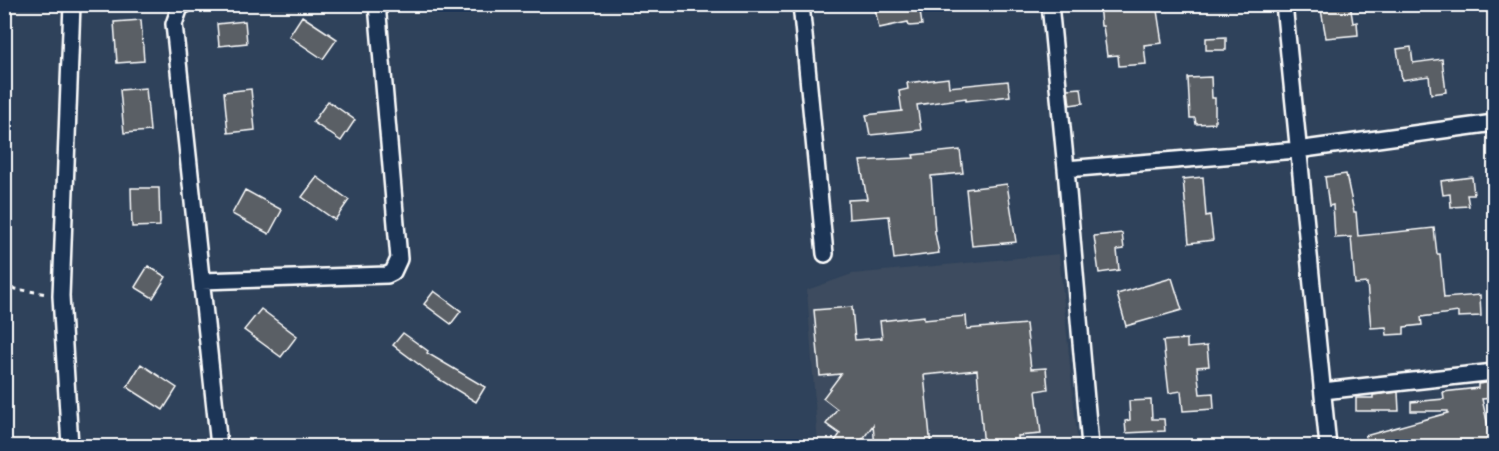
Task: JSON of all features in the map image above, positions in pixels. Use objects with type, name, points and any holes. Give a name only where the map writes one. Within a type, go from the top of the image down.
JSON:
[{"type":"street","points":[[70,447],[62,296],[72,4]]},
{"type":"street","points":[[186,4],[180,8],[174,24],[219,447]]},
{"type":"street","points":[[202,281],[387,275],[393,272],[399,259],[377,4]]},
{"type":"street","points":[[801,4],[825,254]]},
{"type":"street","points":[[1050,4],[1090,447]]},
{"type":"street","points":[[1284,4],[1328,447]]},
{"type":"street","points":[[1066,169],[1297,150],[1494,123]]},
{"type":"street","points":[[1323,391],[1494,372]]},
{"type":"path","points":[[4,287],[62,296]]},
{"type":"shaded area","points":[[1059,254],[1078,446],[818,446],[807,290],[852,274]]},
{"type":"building","points":[[874,4],[919,4],[922,25],[909,26],[908,22],[879,28]]},
{"type":"building","points":[[1099,4],[1156,4],[1162,43],[1144,45],[1146,64],[1119,66],[1118,55],[1107,56]]},
{"type":"building","points":[[1320,4],[1350,4],[1353,23],[1357,22],[1358,35],[1326,38]]},
{"type":"building","points":[[302,16],[337,39],[323,59],[289,36]]},
{"type":"building","points":[[141,20],[144,61],[117,63],[114,22]]},
{"type":"building","points":[[245,21],[247,43],[219,46],[217,24]]},
{"type":"building","points":[[1226,37],[1226,50],[1206,50],[1206,38]]},
{"type":"building","points":[[1411,47],[1413,63],[1442,59],[1446,92],[1431,94],[1429,76],[1402,80],[1397,49]]},
{"type":"building","points":[[1211,77],[1212,98],[1215,98],[1215,123],[1196,124],[1195,118],[1190,118],[1188,78]]},
{"type":"building","points":[[948,78],[949,87],[1008,81],[1010,96],[966,101],[966,98],[917,105],[921,130],[870,135],[866,115],[902,111],[899,91],[908,89],[907,83]]},
{"type":"building","points":[[146,88],[150,131],[124,133],[120,90]]},
{"type":"building","points":[[1081,88],[1083,103],[1070,105],[1068,89]]},
{"type":"building","points":[[251,89],[255,130],[228,133],[224,92]]},
{"type":"building","points":[[328,101],[355,120],[341,141],[313,122]]},
{"type":"building","points":[[960,150],[963,173],[931,176],[935,233],[939,253],[894,259],[889,216],[849,219],[848,200],[867,199],[860,161],[914,158],[913,155]]},
{"type":"building","points":[[1346,174],[1354,212],[1356,212],[1358,236],[1434,228],[1437,254],[1440,254],[1444,298],[1480,295],[1481,316],[1458,317],[1458,312],[1421,317],[1422,325],[1404,327],[1404,334],[1387,335],[1386,327],[1371,328],[1367,283],[1355,284],[1351,237],[1335,238],[1333,205],[1329,206],[1325,177]]},
{"type":"building","points":[[317,177],[349,200],[335,220],[302,197]]},
{"type":"building","points":[[1203,177],[1206,216],[1210,215],[1213,240],[1189,243],[1183,179]]},
{"type":"building","points":[[1472,177],[1474,195],[1467,195],[1469,206],[1451,207],[1450,194],[1443,195],[1441,181]]},
{"type":"building","points":[[1007,184],[1016,242],[972,246],[966,189]]},
{"type":"building","points":[[131,188],[159,188],[160,226],[132,227]]},
{"type":"building","points":[[245,190],[282,210],[269,234],[232,214]]},
{"type":"building","points":[[1122,233],[1124,249],[1117,250],[1119,270],[1099,273],[1094,236]]},
{"type":"building","points":[[148,266],[166,277],[153,298],[135,287]]},
{"type":"building","points":[[1172,278],[1182,310],[1126,326],[1117,294]]},
{"type":"building","points":[[434,291],[461,311],[451,324],[424,304]]},
{"type":"building","points":[[852,307],[855,340],[882,338],[880,321],[924,316],[924,320],[966,316],[967,329],[1026,324],[1031,369],[1046,368],[1048,389],[1036,391],[1041,434],[1018,436],[1019,447],[984,447],[977,370],[924,375],[931,447],[875,447],[873,425],[857,447],[831,447],[840,434],[826,424],[837,409],[823,398],[841,374],[820,376],[814,310]]},
{"type":"building","points":[[261,309],[297,336],[281,357],[244,330]]},
{"type":"building","points":[[403,333],[428,351],[427,353],[485,387],[476,402],[437,378],[393,345]]},
{"type":"building","points":[[1187,339],[1187,348],[1207,346],[1209,366],[1197,367],[1200,394],[1213,393],[1214,409],[1183,411],[1181,391],[1169,393],[1163,341]]},
{"type":"building","points":[[141,364],[177,388],[163,410],[127,387]]},
{"type":"building","points":[[1494,382],[1494,398],[1482,399],[1490,447],[1369,447],[1365,436],[1448,413],[1448,411],[1411,411],[1411,402],[1444,399],[1443,392],[1478,388],[1478,384]]},
{"type":"building","points":[[1398,392],[1399,411],[1356,411],[1356,398],[1373,398],[1373,395]]},
{"type":"building","points":[[1151,400],[1152,419],[1164,419],[1165,431],[1126,433],[1125,421],[1130,420],[1129,401]]}]
